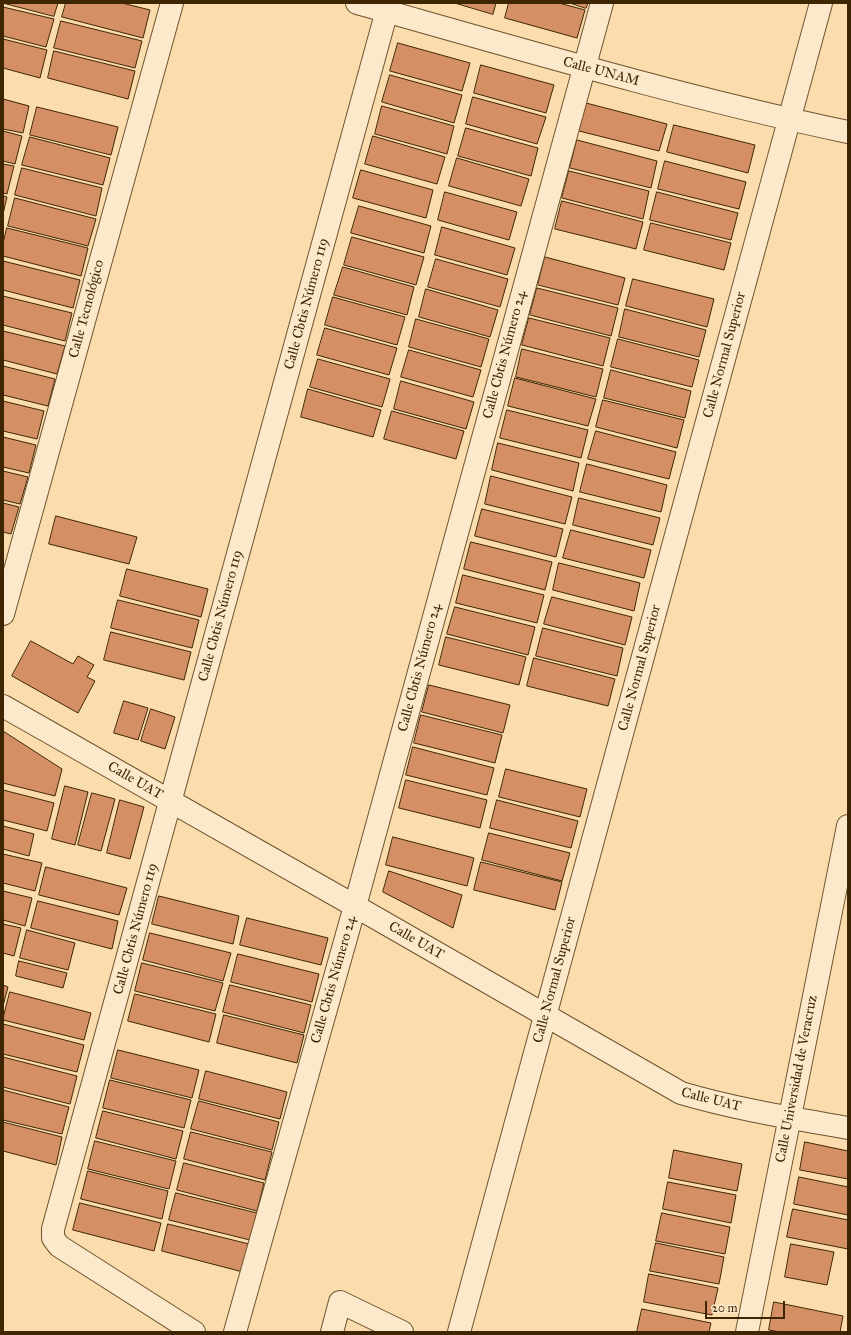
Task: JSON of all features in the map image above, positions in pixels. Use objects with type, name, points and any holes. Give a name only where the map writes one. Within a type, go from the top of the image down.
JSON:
[{"type":"street","name":"Calle Tecnológico","points":[[3,614],[172,3]]},
{"type":"street","name":"Calle UNAM","points":[[357,3],[388,7],[584,68],[789,120],[848,132]]},
{"type":"street","name":"Calle Cbtis Número 24","points":[[235,1332],[355,906],[602,3]]},
{"type":"street","name":"Calle Normal Superior","points":[[459,1332],[821,3]]},
{"type":"street","name":"Calle Cbtis Número 119","points":[[194,1332],[59,1246],[52,1238],[53,1229],[388,7]]},
{"type":"street","name":"Calle UAT","points":[[3,706],[355,906],[662,1084],[681,1093],[700,1099],[790,1118],[848,1128]]},
{"type":"street","name":"Calle Universidad de Veracruz","points":[[747,1332],[848,826]]},
{"type":"street","points":[[332,1332],[340,1302],[402,1332]]},
{"type":"building","points":[[3,3],[58,3],[54,16]]},
{"type":"building","points":[[66,3],[122,3],[150,10],[143,38],[62,17]]},
{"type":"building","points":[[455,3],[496,3],[493,14]]},
{"type":"building","points":[[509,3],[559,3],[585,10],[577,38],[505,18]]},
{"type":"building","points":[[570,3],[588,3],[586,8]]},
{"type":"building","points":[[3,7],[54,19],[46,47],[3,36]]},
{"type":"building","points":[[61,21],[142,41],[135,68],[54,48]]},
{"type":"building","points":[[3,39],[47,50],[40,78],[3,68]]},
{"type":"building","points":[[398,43],[470,63],[462,91],[390,71]]},
{"type":"building","points":[[54,51],[135,71],[128,99],[48,78]]},
{"type":"building","points":[[481,65],[554,85],[546,113],[474,93]]},
{"type":"building","points":[[390,75],[462,95],[454,123],[382,102]]},
{"type":"building","points":[[473,97],[546,117],[537,144],[466,124]]},
{"type":"building","points":[[3,99],[29,106],[23,133],[3,129]]},
{"type":"building","points":[[586,103],[667,124],[659,151],[579,131]]},
{"type":"building","points":[[382,106],[454,126],[447,154],[375,134]]},
{"type":"building","points":[[37,107],[118,127],[111,155],[30,135]]},
{"type":"building","points":[[674,125],[755,145],[748,173],[667,152]]},
{"type":"building","points":[[466,128],[538,148],[531,176],[458,156]]},
{"type":"building","points":[[3,131],[22,136],[15,164],[3,161]]},
{"type":"building","points":[[373,136],[445,157],[437,184],[365,164]]},
{"type":"building","points":[[30,137],[110,158],[103,185],[22,165]]},
{"type":"building","points":[[577,140],[657,161],[651,188],[570,168]]},
{"type":"building","points":[[457,158],[529,179],[521,206],[449,186]]},
{"type":"building","points":[[665,161],[746,182],[739,209],[658,189]]},
{"type":"building","points":[[3,164],[14,166],[7,194],[3,193]]},
{"type":"building","points":[[22,168],[102,188],[96,216],[15,195]]},
{"type":"building","points":[[361,170],[433,190],[426,218],[353,198]]},
{"type":"building","points":[[569,171],[649,191],[643,219],[562,198]]},
{"type":"building","points":[[445,192],[517,212],[509,240],[438,220]]},
{"type":"building","points":[[657,192],[738,213],[731,240],[650,220]]},
{"type":"building","points":[[3,196],[7,197],[3,214]]},
{"type":"building","points":[[15,198],[96,219],[88,246],[8,226]]},
{"type":"building","points":[[562,201],[643,222],[636,249],[555,229]]},
{"type":"building","points":[[359,206],[431,226],[424,253],[351,233]]},
{"type":"building","points":[[651,223],[731,243],[724,270],[644,250]]},
{"type":"building","points":[[442,227],[515,248],[507,275],[435,255]]},
{"type":"building","points":[[7,228],[88,248],[81,276],[3,256],[3,244]]},
{"type":"building","points":[[352,237],[424,257],[416,285],[344,265]]},
{"type":"building","points":[[545,257],[625,278],[618,305],[538,285]]},
{"type":"building","points":[[436,259],[508,279],[500,307],[428,287]]},
{"type":"building","points":[[3,261],[80,280],[73,308],[3,290]]},
{"type":"building","points":[[343,267],[414,287],[407,315],[334,295]]},
{"type":"building","points":[[633,279],[714,299],[707,327],[626,306]]},
{"type":"building","points":[[537,288],[618,308],[611,336],[530,315]]},
{"type":"building","points":[[426,289],[498,310],[490,337],[419,317]]},
{"type":"building","points":[[3,296],[72,313],[65,341],[3,325]]},
{"type":"building","points":[[333,297],[405,317],[397,345],[325,325]]},
{"type":"building","points":[[625,309],[706,330],[699,357],[619,337]]},
{"type":"building","points":[[529,318],[610,338],[603,366],[522,345]]},
{"type":"building","points":[[416,319],[489,339],[481,367],[409,347]]},
{"type":"building","points":[[325,328],[397,348],[389,375],[317,355]]},
{"type":"building","points":[[3,331],[65,346],[57,374],[3,360]]},
{"type":"building","points":[[618,339],[699,360],[692,387],[611,367]]},
{"type":"building","points":[[522,349],[603,369],[596,397],[516,377]]},
{"type":"building","points":[[409,350],[481,370],[473,397],[401,377]]},
{"type":"building","points":[[318,359],[390,379],[382,407],[310,387]]},
{"type":"building","points":[[3,366],[55,379],[48,406],[3,395]]},
{"type":"building","points":[[611,370],[691,391],[685,418],[604,398]]},
{"type":"building","points":[[515,378],[596,399],[588,426],[508,406]]},
{"type":"building","points":[[401,381],[474,402],[466,429],[394,409]]},
{"type":"building","points":[[308,389],[381,410],[373,437],[301,417]]},
{"type":"building","points":[[603,400],[684,420],[677,448],[596,427]]},
{"type":"building","points":[[3,401],[44,411],[37,439],[3,431]]},
{"type":"building","points":[[507,410],[588,430],[581,458],[500,438]]},
{"type":"building","points":[[392,411],[464,431],[456,459],[384,439]]},
{"type":"building","points":[[596,431],[676,452],[669,479],[588,459]]},
{"type":"building","points":[[3,437],[36,445],[29,473],[3,467]]},
{"type":"building","points":[[498,443],[579,463],[573,491],[492,470]]},
{"type":"building","points":[[587,464],[667,485],[661,512],[580,492]]},
{"type":"building","points":[[3,471],[28,477],[20,504],[3,500]]},
{"type":"building","points":[[491,476],[572,497],[565,524],[485,504]]},
{"type":"building","points":[[579,498],[660,518],[653,545],[573,525]]},
{"type":"building","points":[[3,503],[19,507],[11,534],[3,532]]},
{"type":"building","points":[[482,509],[563,529],[556,557],[475,536]]},
{"type":"building","points":[[56,516],[137,537],[129,564],[49,544]]},
{"type":"building","points":[[571,530],[651,550],[644,578],[563,558]]},
{"type":"building","points":[[471,542],[552,562],[545,590],[464,569]]},
{"type":"building","points":[[559,563],[640,583],[634,611],[553,590]]},
{"type":"building","points":[[127,569],[208,589],[201,617],[120,596]]},
{"type":"building","points":[[463,575],[544,595],[537,623],[456,603]]},
{"type":"building","points":[[552,597],[632,617],[625,645],[544,624]]},
{"type":"building","points":[[118,600],[199,620],[192,648],[111,628]]},
{"type":"building","points":[[455,607],[535,627],[528,655],[447,634]]},
{"type":"building","points":[[543,628],[623,648],[617,676],[536,656]]},
{"type":"building","points":[[111,632],[191,652],[184,680],[104,660]]},
{"type":"building","points":[[446,637],[526,657],[519,685],[439,665]]},
{"type":"building","points":[[31,641],[73,664],[78,656],[94,665],[87,677],[95,681],[78,713],[12,676]]},
{"type":"building","points":[[534,658],[615,679],[608,706],[527,686]]},
{"type":"building","points":[[429,685],[510,705],[503,733],[422,712]]},
{"type":"building","points":[[124,701],[148,708],[138,740],[114,733]]},
{"type":"building","points":[[151,709],[175,717],[165,749],[141,741]]},
{"type":"building","points":[[421,715],[502,735],[495,763],[414,743]]},
{"type":"building","points":[[3,731],[62,769],[55,796],[3,783]]},
{"type":"building","points":[[413,747],[494,768],[487,795],[406,775]]},
{"type":"building","points":[[506,769],[587,789],[580,817],[499,797]]},
{"type":"building","points":[[406,780],[487,800],[480,828],[399,808]]},
{"type":"building","points":[[65,786],[88,792],[75,845],[52,839]]},
{"type":"building","points":[[3,790],[54,803],[47,831],[3,820]]},
{"type":"building","points":[[92,793],[115,799],[101,851],[78,845]]},
{"type":"building","points":[[120,800],[144,807],[130,859],[107,853]]},
{"type":"building","points":[[497,800],[578,821],[571,848],[490,828]]},
{"type":"building","points":[[3,826],[34,834],[29,856],[3,849]]},
{"type":"building","points":[[489,833],[570,853],[562,881],[482,860]]},
{"type":"building","points":[[393,837],[474,858],[467,886],[386,865]]},
{"type":"building","points":[[3,854],[42,863],[35,891],[3,883]]},
{"type":"building","points":[[481,862],[562,882],[555,910],[474,890]]},
{"type":"building","points":[[46,867],[127,888],[119,915],[39,895]]},
{"type":"building","points":[[389,871],[462,895],[453,928],[383,892]]},
{"type":"building","points":[[3,891],[32,898],[25,926],[3,920]]},
{"type":"building","points":[[159,896],[239,916],[233,944],[152,924]]},
{"type":"building","points":[[38,901],[118,921],[112,949],[31,928]]},
{"type":"building","points":[[247,918],[328,938],[321,965],[240,945]]},
{"type":"building","points":[[3,924],[21,928],[14,956],[3,953]]},
{"type":"building","points":[[27,930],[75,943],[68,970],[20,958]]},
{"type":"building","points":[[150,933],[231,953],[223,981],[143,960]]},
{"type":"building","points":[[238,954],[319,974],[312,1002],[231,982]]},
{"type":"building","points":[[19,961],[67,973],[63,988],[16,976]]},
{"type":"building","points":[[142,963],[223,983],[215,1011],[135,991]]},
{"type":"building","points":[[3,985],[8,987],[3,1006]]},
{"type":"building","points":[[230,985],[311,1005],[304,1033],[223,1012]]},
{"type":"building","points":[[10,992],[91,1013],[84,1040],[3,1020]]},
{"type":"building","points":[[135,994],[216,1014],[209,1042],[128,1021]]},
{"type":"building","points":[[224,1015],[304,1035],[297,1063],[217,1043]]},
{"type":"building","points":[[3,1024],[84,1045],[77,1072],[3,1054]]},
{"type":"building","points":[[118,1050],[199,1070],[192,1098],[111,1078]]},
{"type":"building","points":[[3,1057],[77,1076],[70,1104],[3,1087]]},
{"type":"building","points":[[206,1071],[287,1092],[280,1119],[199,1099]]},
{"type":"building","points":[[110,1080],[191,1100],[184,1128],[103,1108]]},
{"type":"building","points":[[3,1090],[69,1107],[62,1134],[3,1120]]},
{"type":"building","points":[[199,1101],[279,1122],[272,1150],[191,1129]]},
{"type":"building","points":[[103,1111],[183,1131],[176,1159],[96,1138]]},
{"type":"building","points":[[3,1122],[62,1137],[56,1165],[3,1151]]},
{"type":"building","points":[[191,1132],[272,1152],[265,1180],[184,1159]]},
{"type":"building","points":[[95,1141],[176,1161],[169,1189],[88,1169]]},
{"type":"building","points":[[805,1142],[848,1151],[848,1179],[800,1170]]},
{"type":"building","points":[[674,1150],[742,1164],[737,1191],[669,1178]]},
{"type":"building","points":[[184,1163],[264,1183],[257,1211],[177,1190]]},
{"type":"building","points":[[88,1171],[168,1191],[162,1219],[81,1199]]},
{"type":"building","points":[[799,1177],[848,1187],[848,1215],[794,1204]]},
{"type":"building","points":[[668,1182],[736,1195],[731,1223],[663,1209]]},
{"type":"building","points":[[176,1193],[257,1213],[250,1240],[169,1220]]},
{"type":"building","points":[[80,1203],[161,1223],[154,1251],[73,1230]]},
{"type":"building","points":[[793,1209],[848,1220],[848,1249],[787,1237]]},
{"type":"building","points":[[662,1213],[730,1227],[725,1254],[656,1241]]},
{"type":"building","points":[[168,1224],[249,1244],[243,1272],[162,1251]]},
{"type":"building","points":[[656,1243],[724,1257],[719,1284],[650,1271]]},
{"type":"building","points":[[791,1244],[834,1252],[827,1285],[785,1277]]},
{"type":"building","points":[[649,1274],[718,1288],[712,1315],[644,1302]]},
{"type":"building","points":[[774,1302],[843,1316],[840,1332],[780,1332],[769,1330]]},
{"type":"building","points":[[642,1309],[711,1323],[709,1332],[637,1332]]}]
